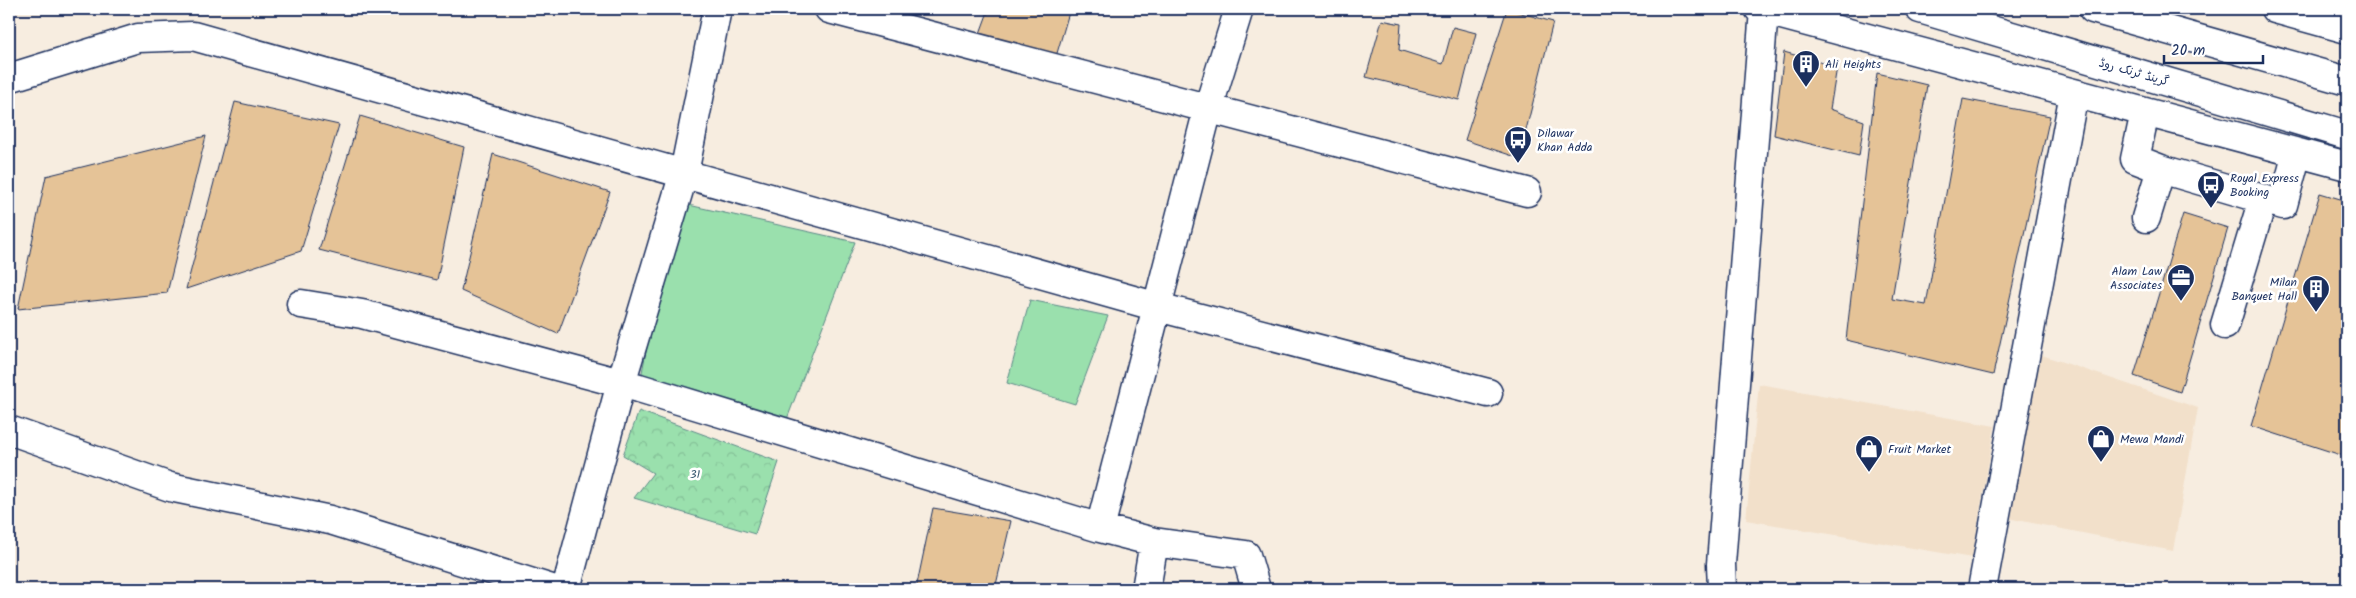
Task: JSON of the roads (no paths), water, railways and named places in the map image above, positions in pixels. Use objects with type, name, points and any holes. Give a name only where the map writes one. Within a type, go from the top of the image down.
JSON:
[{"type":"main road","points":[[566,589],[621,383],[684,173],[717,9]]},
{"type":"main road","points":[[829,9],[1527,192]]},
{"type":"main road","points":[[1100,528],[1208,109],[1240,9]]},
{"type":"main road","points":[[1722,589],[1721,564],[1762,9],[2347,166]]},
{"type":"main road","name":"گرینڈ ٹرنک روڈ","points":[[1920,9],[2347,135]]},
{"type":"main road","points":[[2092,9],[2347,81]]},
{"type":"main road","points":[[2275,9],[2347,29]]},
{"type":"main road","points":[[9,78],[138,38],[193,36],[1158,307],[1488,393]]},
{"type":"main road","points":[[1982,589],[2074,93]]},
{"type":"main road","points":[[2145,112],[2135,158],[2161,169],[2282,205],[2298,153]]},
{"type":"main road","points":[[2146,218],[2161,169]]},
{"type":"main road","points":[[2225,325],[2263,199]]},
{"type":"main road","points":[[301,304],[362,314],[621,383],[1100,528],[1154,542],[1246,556],[1256,589]]},
{"type":"main road","points":[[9,430],[170,486],[330,520],[552,589]]},
{"type":"main road","points":[[1146,589],[1154,542]]},
{"type":"place","name":"Ali Heights","points":[[1806,88]]},
{"type":"place","name":"Dilawar Khan Adda","points":[[1518,164]]},
{"type":"place","name":"Royal Express Booking","points":[[2211,209]]},
{"type":"place","name":"Alam Law Associates","points":[[2181,302]]},
{"type":"place","name":"Milan Banquet Hall","points":[[2316,313]]},
{"type":"place","name":"Mewa Mandi","points":[[2101,463]]},
{"type":"place","name":"Fruit Market","points":[[1869,473]]},
{"type":"park label","name":"31","points":[[695,474]]}]
